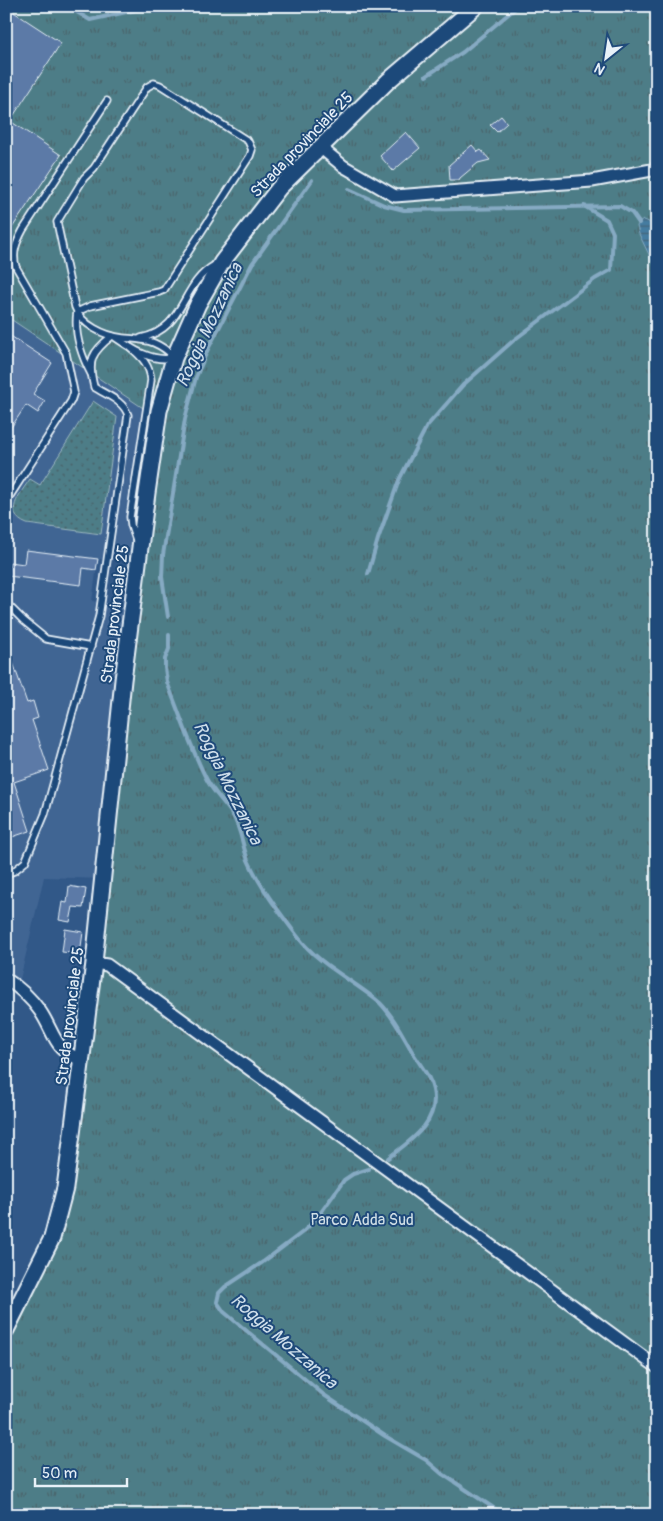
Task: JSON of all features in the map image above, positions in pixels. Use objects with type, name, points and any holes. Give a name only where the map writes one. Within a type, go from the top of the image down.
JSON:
[{"type":"street","name":"Strada provinciale 25","points":[[6,1330],[52,1238],[64,1188],[94,963],[124,671],[155,432],[164,390],[174,358],[198,304],[222,262],[279,188],[388,81],[476,6]]},
{"type":"street","points":[[320,147],[343,166],[395,196],[592,181],[657,170]]},
{"type":"street","points":[[94,963],[107,965],[657,1368]]},
{"type":"street","points":[[6,979],[31,999],[60,1048],[70,1056],[82,1060]]},
{"type":"lane","points":[[6,874],[14,871],[25,862],[45,814],[91,647],[99,616],[128,415],[125,408],[117,401],[94,387],[91,374],[83,360],[75,324],[77,312],[59,232],[58,219],[147,87],[154,83],[248,141],[252,150],[250,156],[164,290],[90,306],[77,312]]},
{"type":"lane","points":[[6,502],[71,401],[74,392],[66,353],[16,267],[14,259],[15,246],[23,230],[107,101]]},
{"type":"lane","points":[[138,339],[157,334],[164,329],[177,315],[195,282],[210,268],[222,262]]},
{"type":"lane","points":[[77,312],[88,324],[141,353],[157,358],[174,358]]},
{"type":"lane","points":[[91,374],[93,354],[112,336],[148,341],[160,346],[174,358]]},
{"type":"lane","points":[[131,348],[144,361],[151,380],[130,517],[133,534],[140,552]]},
{"type":"lane","points":[[6,603],[46,639],[91,647]]},
{"type":"shaded area","points":[[6,6],[303,158],[135,559],[98,559],[92,601],[132,608],[104,879],[44,877],[18,988],[6,979]]},
{"type":"shaded area","points":[[643,220],[649,222],[656,234],[658,252],[657,275],[639,234],[637,226]]},
{"type":"green space","name":"Parco Adda Sud","points":[[6,6],[657,6],[657,1515],[6,1515],[6,1341],[55,1242],[164,422],[6,316]]},
{"type":"green space","points":[[93,401],[117,417],[101,534],[27,524],[20,520],[14,509],[18,497],[30,479],[40,485]]},
{"type":"building","points":[[6,7],[61,43],[10,121],[61,155],[6,237]]},
{"type":"building","points":[[501,116],[507,123],[497,132],[490,125]]},
{"type":"building","points":[[406,132],[420,148],[393,171],[380,156]]},
{"type":"building","points":[[472,145],[478,152],[481,150],[490,160],[478,163],[459,180],[450,180],[449,165]]},
{"type":"building","points":[[6,333],[52,363],[33,394],[45,401],[38,413],[26,405],[6,435]]},
{"type":"building","points":[[26,550],[98,559],[96,570],[83,568],[81,585],[8,576],[10,562],[24,564]]},
{"type":"building","points":[[6,648],[8,648],[27,703],[33,701],[38,718],[32,720],[49,770],[14,782],[30,831],[6,839]]},
{"type":"building","points":[[69,886],[86,889],[83,908],[73,907],[70,922],[59,920],[62,902],[67,903]]},
{"type":"building","points":[[65,929],[83,932],[80,954],[62,952]]},
{"type":"waterway","points":[[67,6],[90,20],[154,6]]},
{"type":"waterway","name":"Roggia Mozzanica","points":[[426,76],[463,52],[518,6]]},
{"type":"waterway","name":"Roggia Mozzanica","points":[[168,617],[162,577],[163,555],[185,419],[196,377],[208,349],[252,264],[312,180]]},
{"type":"waterway","points":[[349,189],[384,205],[404,210],[620,206],[632,213],[639,223]]},
{"type":"waterway","points":[[368,574],[399,480],[427,426],[463,385],[514,340],[595,279],[611,270],[613,233],[607,220],[584,206]]},
{"type":"waterway","name":"Roggia Mozzanica","points":[[169,635],[169,649],[165,659],[167,682],[201,768],[210,785],[235,819],[248,860],[258,880],[306,947],[385,1008],[430,1080],[434,1101],[428,1121],[414,1137],[388,1158]]},
{"type":"waterway","name":"Roggia Mozzanica","points":[[369,1169],[353,1174],[344,1180],[317,1218],[304,1231],[263,1262],[225,1287],[219,1293],[217,1302],[224,1312],[324,1395],[385,1436],[426,1460],[441,1473],[504,1515]]}]
